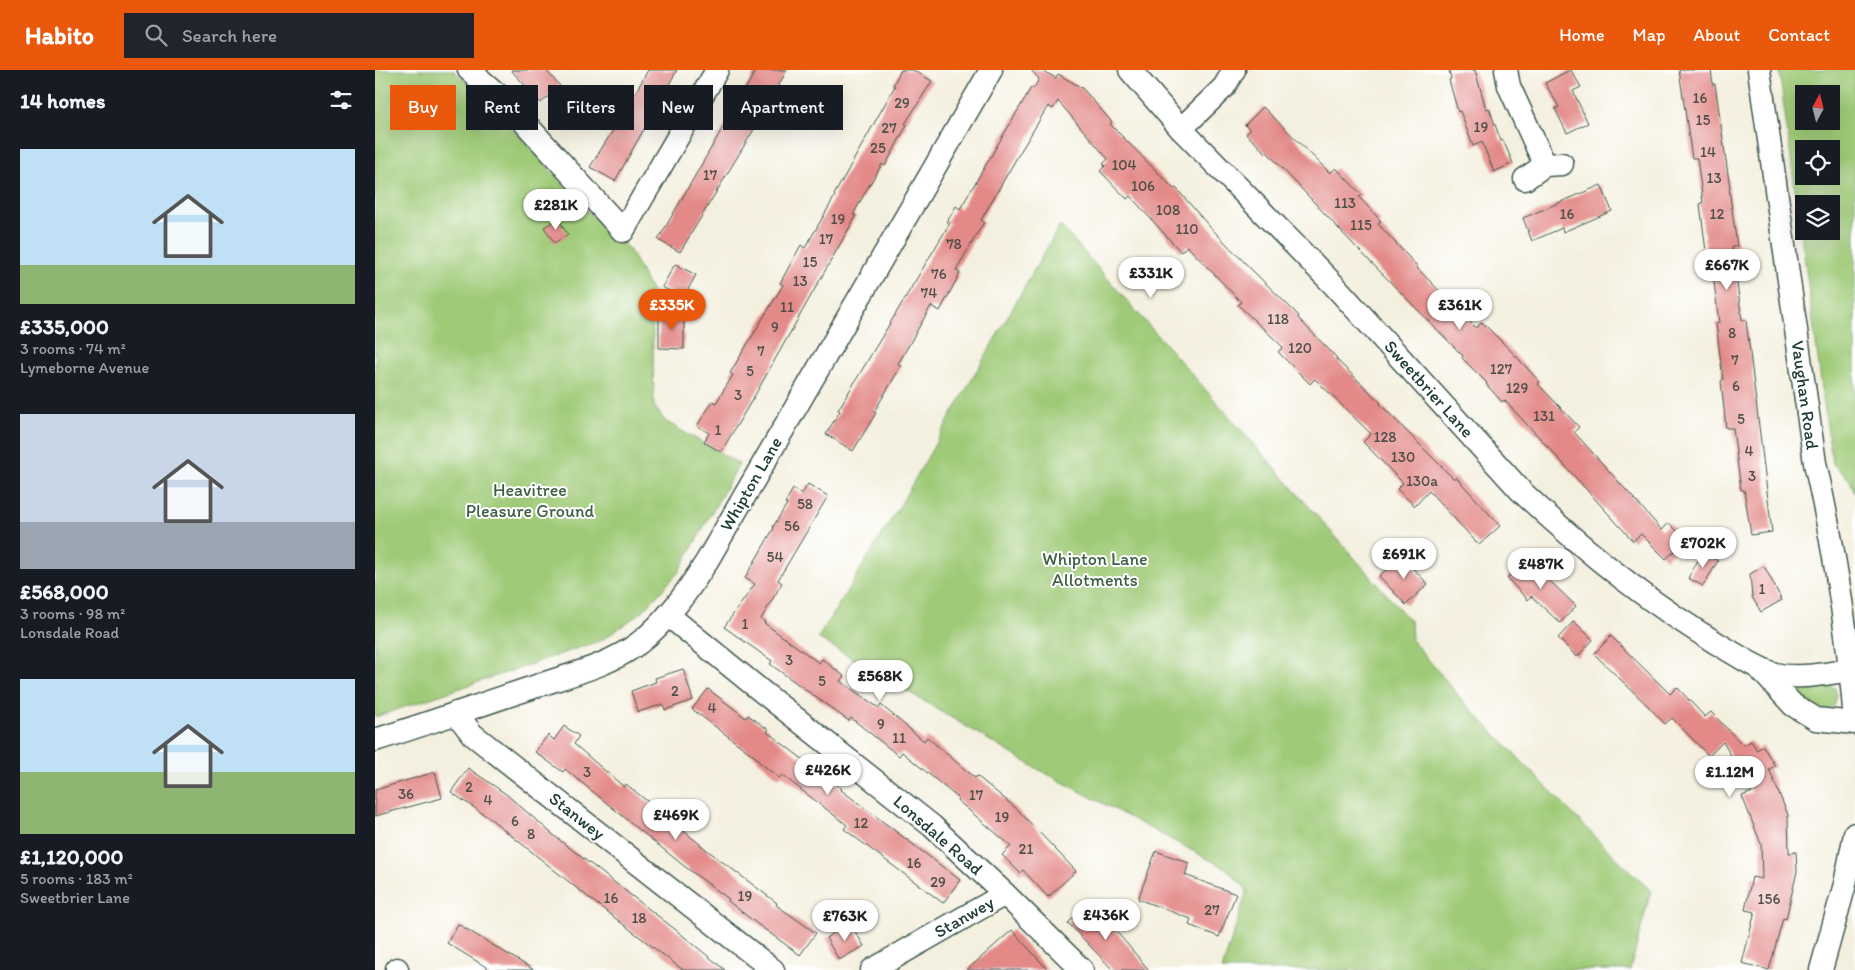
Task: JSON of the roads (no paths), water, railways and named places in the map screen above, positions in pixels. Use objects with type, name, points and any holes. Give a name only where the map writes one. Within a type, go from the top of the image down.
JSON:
[{"type":"street","points":[[469,70],[504,100],[623,231],[717,70]]},
{"type":"street","name":"Sweetbrier Lane","points":[[1130,70],[1181,129],[1334,285],[1521,491],[1550,519],[1615,574],[1695,630],[1760,669],[1777,674],[1797,676],[1851,670]]},
{"type":"street","points":[[1181,129],[1223,87],[1234,70]]},
{"type":"street","points":[[1506,70],[1509,86],[1553,165],[1525,179]]},
{"type":"street","name":"Vaughan Road","points":[[1759,70],[1815,463],[1828,522],[1851,670],[1855,721]]},
{"type":"street","name":"Whipton Lane","points":[[375,740],[584,671],[620,656],[650,633],[669,615],[688,591],[707,561],[986,72]]},
{"type":"street","name":"Lonsdale Road","points":[[669,615],[760,690],[932,826],[1005,894],[1082,970]]},
{"type":"street","name":"Sweetbrier Lane","points":[[1760,669],[1793,705],[1816,719],[1855,721]]},
{"type":"street","name":"Stanwey","points":[[456,713],[473,734],[773,970]]},
{"type":"street","points":[[1821,970],[1845,884],[1855,834]]},
{"type":"street","name":"Stanwey","points":[[872,970],[1005,894]]},
{"type":"park label","name":"Heavitree Pleasure Ground","points":[[530,500]]},
{"type":"park label","name":"Whipton Lane Allotments","points":[[1095,569]]}]
